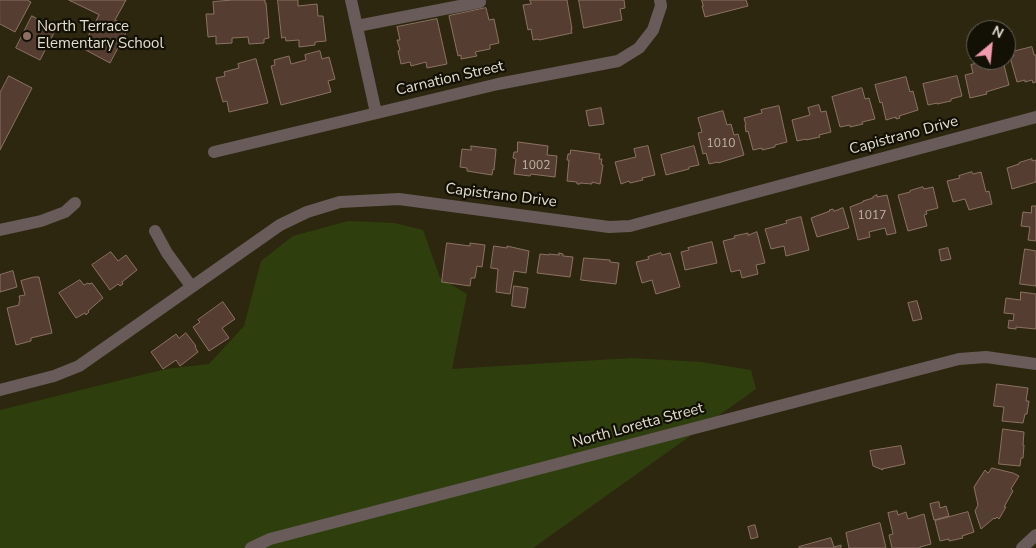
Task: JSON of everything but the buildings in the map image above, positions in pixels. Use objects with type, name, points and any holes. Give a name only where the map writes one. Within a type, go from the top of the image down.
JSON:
[{"type":"street","points":[[351,0],[376,113]]},
{"type":"street","name":"Carnation Street","points":[[214,152],[498,84],[618,61],[640,48],[653,30],[661,6],[660,0]]},
{"type":"street","points":[[357,26],[480,2]]},
{"type":"street","name":"Capistrano Drive","points":[[0,390],[54,376],[79,366],[280,225],[306,212],[340,202],[399,199],[609,227],[630,226],[1036,117]]},
{"type":"street","points":[[0,230],[41,221],[65,212],[75,203]]},
{"type":"street","points":[[155,230],[167,253],[191,286]]},
{"type":"street","name":"North Loretta Street","points":[[251,548],[270,539],[960,359],[986,357],[1036,364]]},
{"type":"street","points":[[1022,548],[1036,536]]},
{"type":"green space","points":[[348,221],[394,223],[423,230],[440,278],[467,294],[452,369],[632,358],[701,362],[751,370],[756,389],[533,548],[0,548],[0,410],[166,369],[209,364],[244,326],[261,261],[293,236]]},
{"type":"place","name":"North Terrace Elementary School","points":[[27,36]]}]
